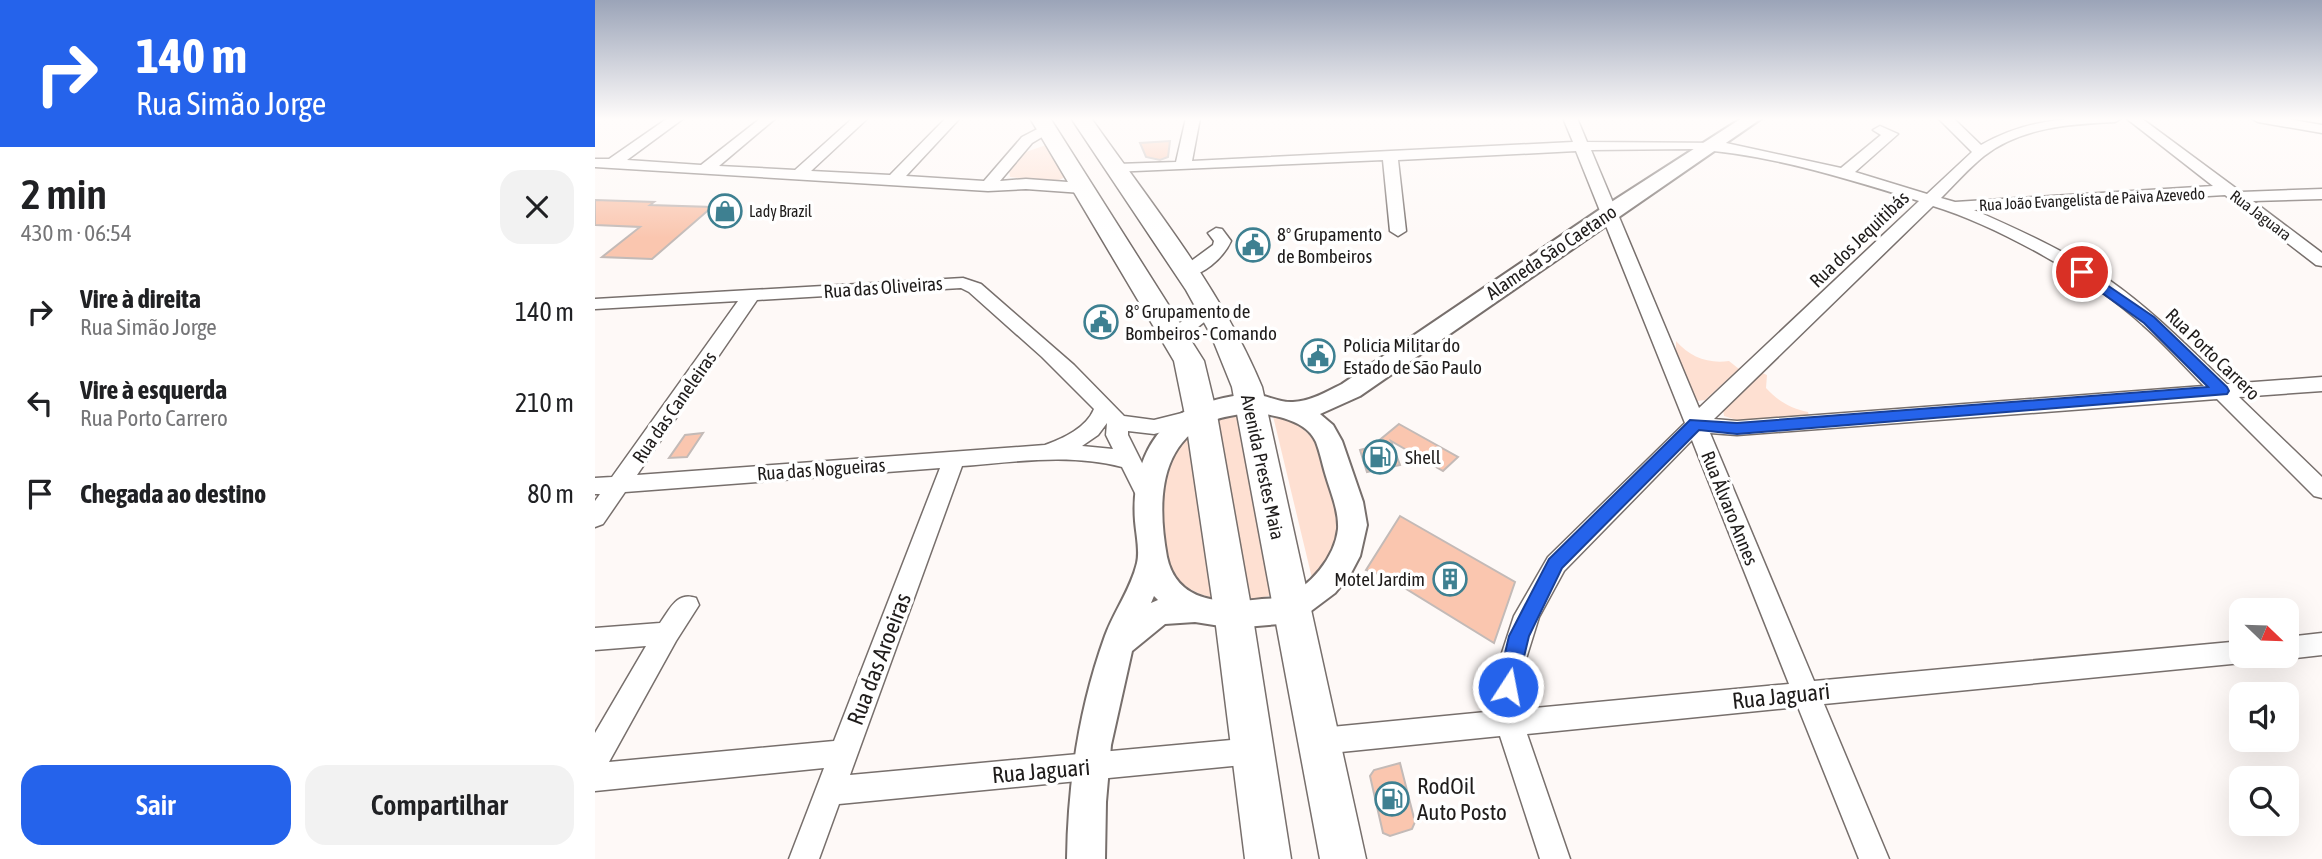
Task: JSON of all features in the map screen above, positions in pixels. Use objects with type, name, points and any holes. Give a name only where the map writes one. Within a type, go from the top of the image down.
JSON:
[{"type":"highway","points":[[1060,158],[1176,335],[1189,361],[1201,415],[1234,618],[1268,859]]},
{"type":"highway","name":"Avenida Prestes Maia","points":[[1109,158],[1136,200],[1189,271],[1232,345],[1251,403],[1343,859]]},
{"type":"highway","points":[[1086,194],[1113,191],[1136,200]]},
{"type":"main road","name":"Alameda São Caetano","points":[[1290,411],[1318,406],[1351,390],[1690,158]]},
{"type":"main road","name":"Alameda São Caetano","points":[[1329,439],[1331,416],[1351,390]]},
{"type":"main road","points":[[1116,653],[1128,635],[1152,615],[1177,608],[1234,618],[1293,607],[1326,584],[1337,571],[1349,548],[1353,531],[1352,516],[1329,439],[1305,418],[1290,411],[1251,403],[1201,415],[1174,434],[1163,447],[1149,480],[1153,560],[1161,580],[1193,610]]},
{"type":"main road","points":[[1086,859],[1091,766],[1116,653],[1120,637],[1143,591],[1153,560]]},
{"type":"street","points":[[612,164],[620,158]]},
{"type":"street","points":[[705,169],[719,158]]},
{"type":"street","points":[[798,175],[817,158]]},
{"type":"street","points":[[894,180],[915,158]]},
{"type":"street","points":[[991,186],[1014,158]]},
{"type":"street","points":[[1183,166],[1185,158]]},
{"type":"street","name":"Rua Porto Carrero","points":[[1117,169],[1388,158]]},
{"type":"street","points":[[1390,158],[1398,231]]},
{"type":"street","name":"Rua Álvaro Annes","points":[[1586,158],[1874,859]]},
{"type":"street","name":"Rua Porto Carrero","points":[[1773,158],[1844,173],[1954,207],[2010,232],[2101,283],[2149,320],[2322,490]]},
{"type":"street","points":[[1844,173],[1862,158]]},
{"type":"street","name":"Rua dos Jequitibás","points":[[1555,859],[1510,724],[1508,687],[1512,662],[1527,616],[1556,564],[1695,424],[1974,158]]},
{"type":"street","name":"Rua Jaguara","points":[[2186,158],[2319,256]]},
{"type":"street","points":[[595,163],[991,186],[1019,193],[1074,197],[1086,194]]},
{"type":"street","name":"Rua João Evangelista de Paiva Azevedo","points":[[1954,207],[2233,194],[2322,194]]},
{"type":"street","points":[[1189,271],[1222,245],[1223,241],[1216,233]]},
{"type":"street","name":"Rua das Oliveiras","points":[[595,304],[954,282],[970,285],[1112,415]]},
{"type":"street","name":"Rua das Caneleiras","points":[[595,518],[752,295]]},
{"type":"street","points":[[1176,335],[1212,307]]},
{"type":"street","points":[[1695,424],[1737,428],[2322,384]]},
{"type":"street","points":[[1148,497],[1117,435],[1112,415],[1154,427],[1201,415]]},
{"type":"street","name":"Rua das Nogueiras","points":[[1047,452],[1080,439],[1100,421],[1112,415]]},
{"type":"street","name":"Rua das Nogueiras","points":[[595,486],[1047,452],[1107,455],[1130,461]]},
{"type":"street","name":"Rua das Aroeiras","points":[[804,859],[954,459]]},
{"type":"street","points":[[595,760],[667,633],[687,604]]},
{"type":"street","points":[[595,639],[667,633]]},
{"type":"street","points":[[2299,647],[2322,644]]},
{"type":"street","name":"Rua Jaguari","points":[[1321,741],[2229,653]]},
{"type":"street","name":"Rua Jaguari","points":[[829,791],[1253,751]]},
{"type":"street","points":[[595,778],[844,753]]},
{"type":"shaded area","points":[[1019,158],[1057,158],[1067,176],[1055,182],[1010,177],[1009,170]]},
{"type":"shaded area","points":[[1676,341],[1700,358],[1729,361],[1739,369],[1705,400],[1697,401],[1676,354]]},
{"type":"shaded area","points":[[1760,372],[1767,375],[1766,388],[1771,393],[1790,406],[1808,412],[1809,416],[1740,421],[1724,416],[1723,409]]},
{"type":"shaded area","points":[[1244,415],[1276,594],[1248,601],[1218,420]]},
{"type":"shaded area","points":[[1273,416],[1299,426],[1314,441],[1333,502],[1337,528],[1335,541],[1331,553],[1312,578]]},
{"type":"shaded area","points":[[1192,430],[1217,599],[1187,587],[1179,580],[1167,557],[1160,524],[1159,490],[1165,464]]},
{"type":"building","points":[[595,200],[712,207],[652,259],[602,257],[640,227],[595,225]]},
{"type":"building","points":[[1399,424],[1458,457],[1443,471],[1391,441],[1400,465],[1367,472],[1360,450],[1371,447]]},
{"type":"building","points":[[703,433],[687,457],[669,458],[685,435]]},
{"type":"building","name":"Motel Jardim","points":[[1400,516],[1515,582],[1494,643],[1385,576],[1366,570]]},
{"type":"building","name":"RodOil Auto Posto","points":[[1400,763],[1415,822],[1412,829],[1390,836],[1383,833],[1370,776],[1374,770]]},
{"type":"place","name":"Lady Brazil","points":[[725,211]]},
{"type":"place","name":"8° Grupamento de Bombeiros","points":[[1253,245]]},
{"type":"place","name":"8° Grupamento de Bombeiros - Comando","points":[[1101,322]]},
{"type":"place","name":"Policia Militar do Estado de São Paulo","points":[[1318,356]]},
{"type":"place","name":"Shell","points":[[1380,457]]},
{"type":"place","name":"Motel Jardim","points":[[1450,579]]},
{"type":"place","name":"RodOil Auto Posto","points":[[1392,799]]},
{"type":"route","points":[[1508,687],[1519,636],[1556,564],[1588,528],[1695,424],[1737,428],[2221,391],[2149,320],[2101,283],[2082,272]]}]
